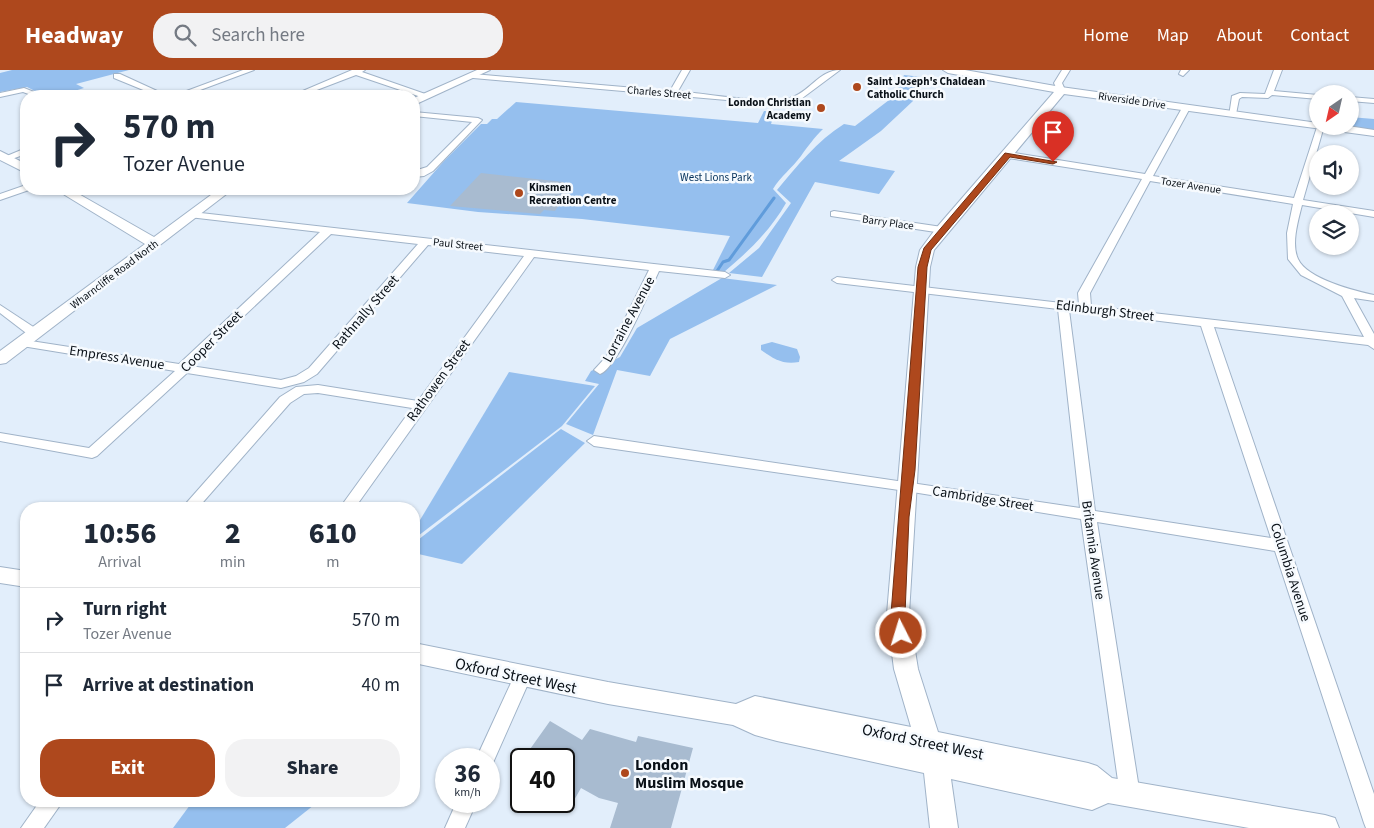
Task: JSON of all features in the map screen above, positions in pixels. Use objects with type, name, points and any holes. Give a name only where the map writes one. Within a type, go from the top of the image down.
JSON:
[{"type":"main road","points":[[420,99],[485,70]]},
{"type":"main road","name":"Riverside Drive","points":[[948,70],[1061,90],[1309,125]]},
{"type":"main road","points":[[944,828],[933,754],[906,669],[898,614],[923,267],[927,250],[942,230],[1008,155],[1061,90]]},
{"type":"main road","name":"Riverside Drive","points":[[1359,132],[1374,134]]},
{"type":"main road","points":[[72,195],[154,243]]},
{"type":"main road","name":"Wharncliffe Road North","points":[[0,359],[219,195]]},
{"type":"main road","name":"Oxford Street West","points":[[420,654],[522,677],[737,715],[755,724],[777,730],[933,754],[1092,796],[1118,792],[1325,828]]},
{"type":"street","points":[[227,70],[238,74]]},
{"type":"street","points":[[194,90],[250,70]]},
{"type":"street","points":[[673,93],[686,70]]},
{"type":"street","name":"Charles Street","points":[[473,76],[788,102],[794,100],[836,70]]},
{"type":"street","points":[[1061,90],[1058,82],[1066,70]]},
{"type":"street","points":[[1271,93],[1278,70]]},
{"type":"street","points":[[310,90],[358,71],[410,90]]},
{"type":"street","points":[[117,76],[150,90]]},
{"type":"street","points":[[0,95],[20,90]]},
{"type":"street","points":[[420,93],[427,96]]},
{"type":"street","points":[[1232,114],[1235,98],[1240,95],[1268,96],[1271,93],[1309,95]]},
{"type":"street","points":[[1359,100],[1374,101]]},
{"type":"street","points":[[1085,308],[1084,293],[1186,108]]},
{"type":"street","points":[[420,115],[478,120],[430,169],[420,173]]},
{"type":"street","points":[[1317,135],[1298,202],[1289,247],[1293,261],[1306,274],[1345,293],[1374,298]]},
{"type":"street","points":[[3,157],[20,153]]},
{"type":"street","name":"Tozer Avenue","points":[[1008,155],[1374,214]]},
{"type":"street","points":[[3,157],[20,166]]},
{"type":"street","points":[[0,197],[20,190]]},
{"type":"street","name":"Barry Place","points":[[834,214],[942,230]]},
{"type":"street","name":"Paul Street","points":[[192,215],[532,252],[725,276]]},
{"type":"street","name":"Cooper Street","points":[[0,437],[92,453],[183,370],[186,362],[329,230]]},
{"type":"street","name":"Rathnally Street","points":[[194,502],[285,400],[301,385],[426,241]]},
{"type":"street","name":"Rathowen Street","points":[[351,502],[532,252]]},
{"type":"street","name":"Lorraine Avenue","points":[[600,370],[611,358],[655,268]]},
{"type":"street","name":"Edinburgh Street","points":[[837,280],[922,288],[1373,343]]},
{"type":"street","points":[[1345,293],[1373,343]]},
{"type":"street","name":"Britannia Avenue","points":[[1063,305],[1118,792]]},
{"type":"street","points":[[0,308],[34,333]]},
{"type":"street","name":"Columbia Avenue","points":[[1206,322],[1374,823]]},
{"type":"street","name":"Empress Avenue","points":[[22,342],[170,365],[183,370],[281,384],[301,385],[318,390],[420,405]]},
{"type":"street","name":"Cambridge Street","points":[[594,441],[906,486],[1282,546]]},
{"type":"street","points":[[491,748],[522,677]]},
{"type":"street","points":[[31,828],[48,807]]},
{"type":"street","points":[[455,828],[462,813]]},
{"type":"green space","points":[[12,70],[129,70],[76,84],[84,88],[78,90],[33,90],[27,87],[0,92],[0,73]]},
{"type":"green space","points":[[904,75],[922,77],[913,101],[881,131],[839,161],[895,171],[879,194],[815,182],[762,277],[729,273],[759,248],[791,203],[777,190],[800,163],[834,131],[844,124],[855,126],[893,97]]},
{"type":"green space","name":"West Lions Park","points":[[516,102],[758,123],[764,111],[775,112],[771,124],[823,129],[773,189],[786,203],[780,213],[742,257],[724,272],[713,270],[730,236],[582,219],[478,212],[407,203],[414,195],[420,195],[420,188],[481,124],[487,124],[492,119],[497,119]]},
{"type":"green space","points":[[1359,118],[1374,119],[1374,132],[1359,129]]},
{"type":"green space","points":[[722,278],[777,285],[670,339],[650,376],[617,370],[593,435],[566,424],[599,384],[585,381],[591,371],[620,357],[637,328]]},
{"type":"green space","points":[[772,342],[797,349],[800,357],[799,362],[788,363],[770,356],[761,350],[761,345]]},
{"type":"green space","points":[[509,372],[595,386],[562,426],[420,534],[420,520]]},
{"type":"green space","points":[[561,429],[585,443],[462,564],[420,554],[420,538]]},
{"type":"green space","points":[[189,807],[311,807],[285,828],[173,828]]},
{"type":"building","name":"Kinsmen Recreation Centre","points":[[481,173],[564,182],[562,185],[572,186],[555,211],[544,210],[540,214],[450,206]]},
{"type":"building","name":"London Muslim Mosque","points":[[550,721],[582,740],[590,729],[636,742],[638,736],[693,748],[671,828],[610,828],[618,803],[599,798],[581,788],[575,798],[575,748],[531,748]]},
{"type":"waterway","points":[[717,271],[723,262],[729,260],[774,198]]},
{"type":"place","name":"Saint Joseph's Chaldean Catholic Church","points":[[857,87]]},
{"type":"place","name":"London Christian Academy","points":[[821,108]]},
{"type":"place","name":"Kinsmen Recreation Centre","points":[[519,193]]},
{"type":"place","name":"London Muslim Mosque","points":[[625,773]]},
{"type":"route","points":[[901,633],[898,614],[903,517],[909,470],[923,267],[927,250],[942,230],[1008,155],[1053,162]]}]
